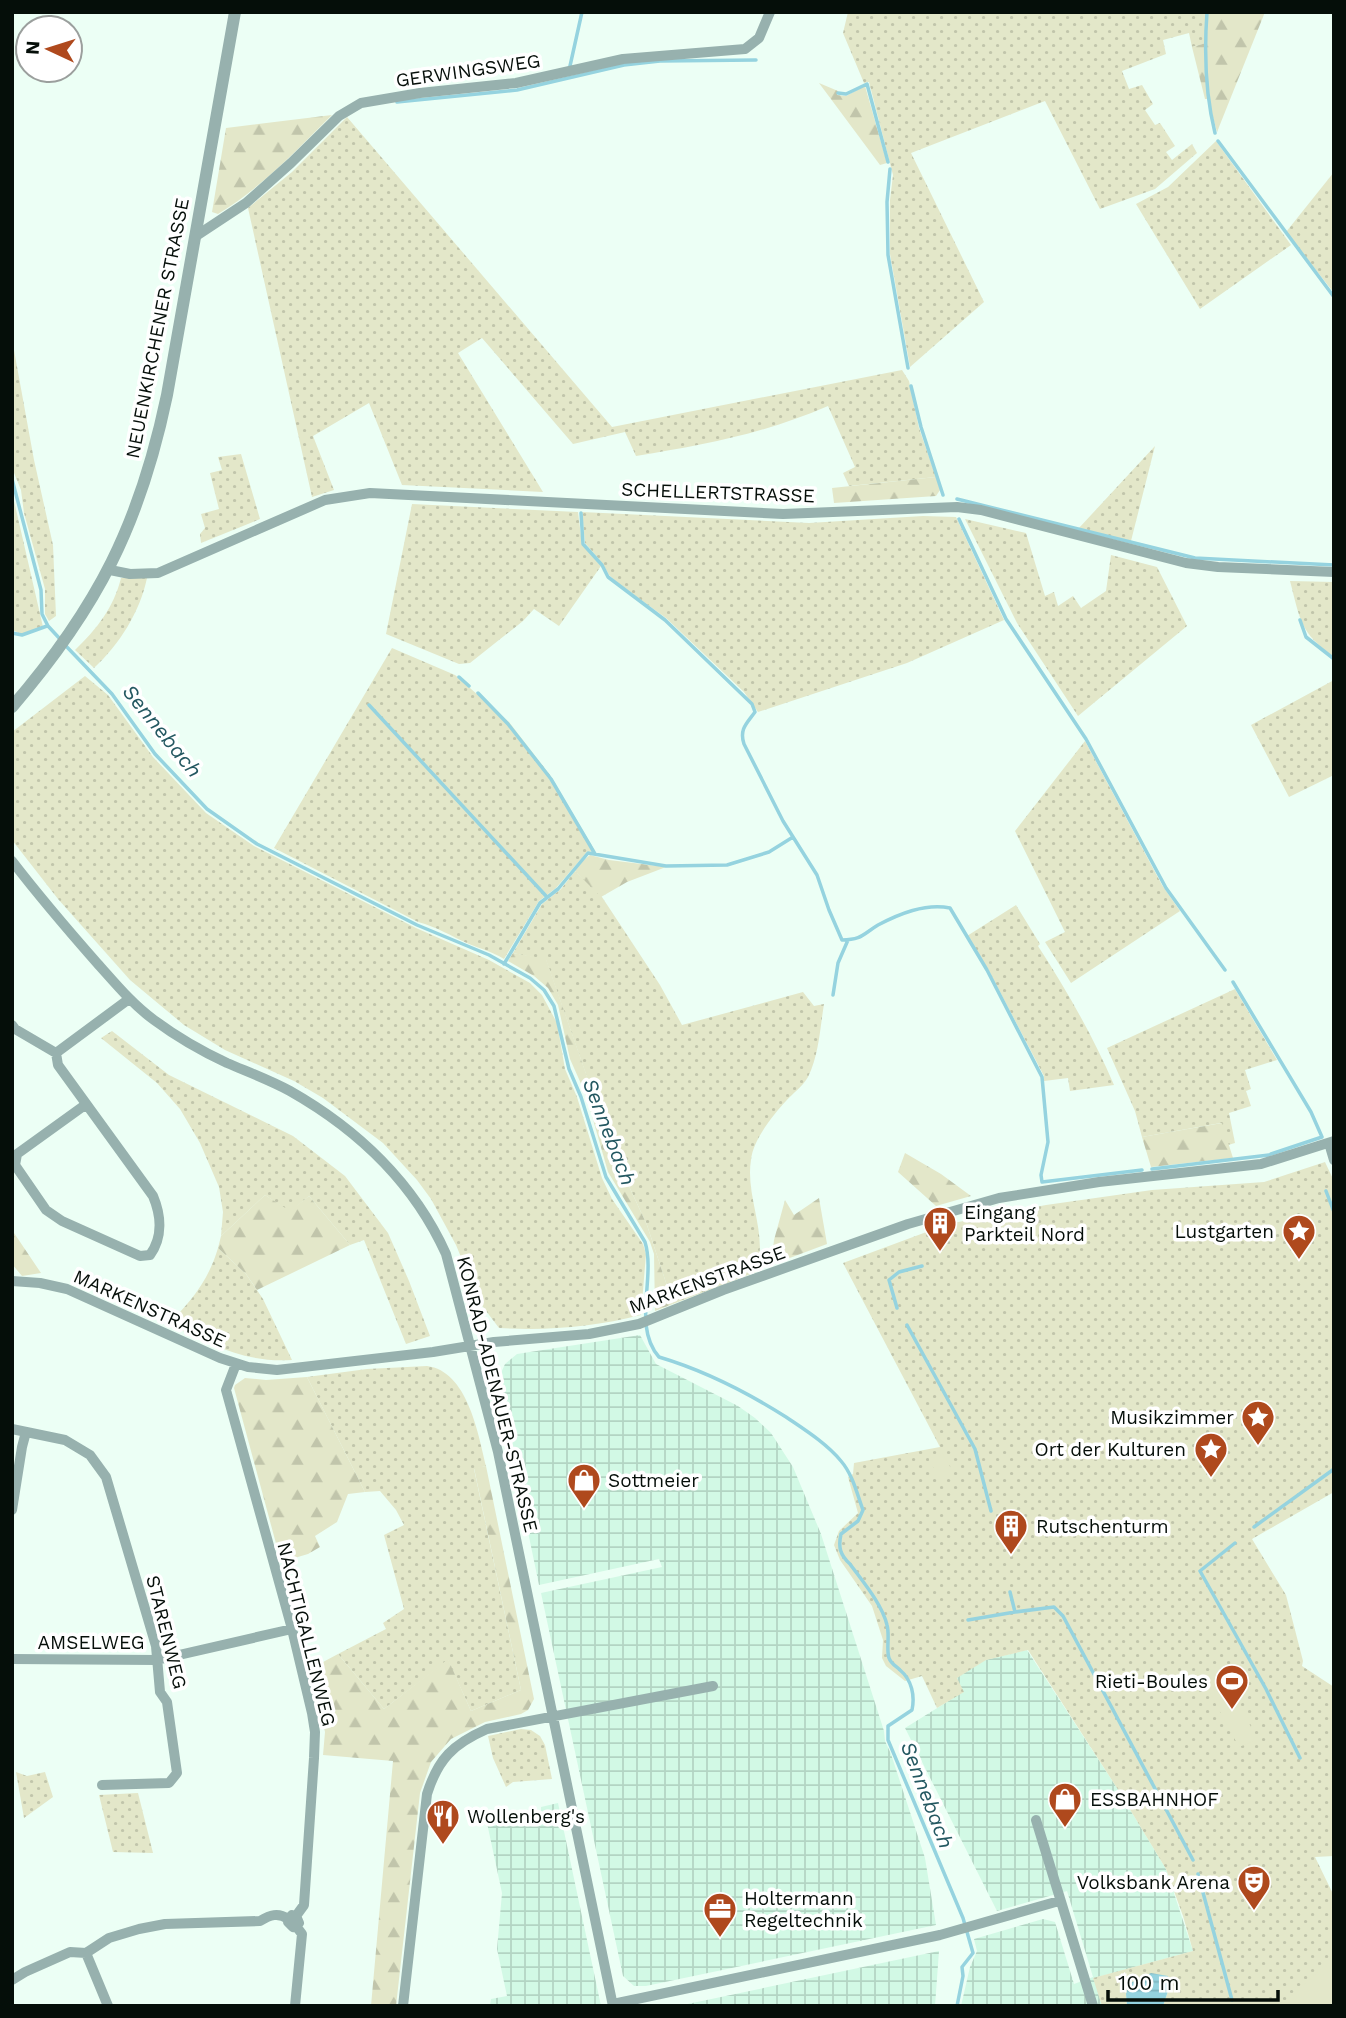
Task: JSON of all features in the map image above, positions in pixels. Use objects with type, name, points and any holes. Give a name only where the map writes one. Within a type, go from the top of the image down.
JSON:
[{"type":"street","name":"NEUENKIRCHENER STRASSE","points":[[14,704],[59,650],[110,570],[142,493],[159,433],[235,12]]},
{"type":"street","name":"GERWINGSWEG","points":[[196,236],[246,203],[292,163],[339,116],[361,103],[420,93],[516,83],[623,60],[745,49],[759,38],[770,12]]},
{"type":"street","name":"SCHELLERTSTRASSE","points":[[110,570],[130,574],[158,573],[325,500],[370,493],[783,514],[957,507],[981,510],[1186,563],[1334,572]]},
{"type":"street","name":"KONRAD-ADENAUER-STRASSE","points":[[12,861],[65,927],[129,999],[151,1018],[202,1051],[288,1090],[350,1131],[390,1168],[436,1231],[446,1254],[472,1346],[498,1452],[613,2005],[940,1935],[1059,1901]]},
{"type":"street","points":[[56,1053],[129,999]]},
{"type":"street","points":[[13,1028],[56,1053]]},
{"type":"street","points":[[56,1053],[58,1065],[85,1105],[153,1196],[159,1228],[158,1240],[150,1255],[140,1256],[62,1222],[46,1210],[15,1165],[17,1154],[85,1105]]},
{"type":"street","points":[[1331,1142],[1334,1160]]},
{"type":"street","name":"MARKENSTRASSE","points":[[12,1281],[67,1289],[236,1364],[277,1370],[494,1342],[589,1334],[639,1324],[723,1290],[908,1224],[999,1198],[1099,1182],[1261,1164],[1331,1142]]},
{"type":"street","name":"NACHTIGALLENWEG","points":[[236,1364],[226,1390],[292,1629],[315,1732],[304,1905],[294,1920],[302,1934],[295,2006]]},
{"type":"street","name":"STARENWEG","points":[[12,1429],[65,1440],[81,1449],[98,1464],[106,1477],[156,1646],[160,1692],[167,1702],[177,1773],[169,1783],[102,1786]]},
{"type":"street","points":[[12,1510],[26,1432]]},
{"type":"street","name":"AMSELWEG","points":[[12,1660],[157,1660],[292,1629]]},
{"type":"street","points":[[403,2006],[427,1794],[438,1766],[449,1752],[466,1738],[486,1729],[713,1686]]},
{"type":"street","points":[[1036,1821],[1093,2006]]},
{"type":"street","points":[[12,1980],[70,1952],[86,1952],[109,1938],[164,1924],[260,1921],[271,1914],[294,1920]]},
{"type":"street","points":[[86,1952],[108,2006]]},
{"type":"shaded area","points":[[640,1335],[656,1364],[738,1406],[755,1418],[771,1433],[793,1467],[821,1534],[885,1741],[925,1858],[936,1925],[646,1986],[634,1986],[623,1976],[541,1593],[662,1567],[659,1559],[539,1585],[497,1382],[505,1364],[517,1354]]},
{"type":"shaded area","points":[[1027,1650],[1166,1869],[1193,1951],[1094,1978],[1102,2006],[961,2006],[970,1967],[977,1951],[974,1939],[1043,1919],[1055,1922],[1074,1984],[1093,1977],[1067,1891],[997,1911],[905,1728],[963,1692],[956,1678],[985,1660]]},
{"type":"shaded area","points":[[558,1803],[601,2006],[490,2006],[491,1999],[507,1996],[497,1949],[502,1893],[487,1823],[541,1812],[541,1807]]},
{"type":"shaded area","points":[[939,1951],[935,2006],[678,2006]]},
{"type":"green space","points":[[848,12],[1208,12],[1206,43],[1192,47],[1189,33],[1163,40],[1166,54],[1122,71],[1129,89],[1142,85],[1153,104],[1145,110],[1155,125],[1160,123],[1175,146],[1166,152],[1172,160],[1192,144],[1197,153],[1155,189],[1100,209],[1045,101],[911,153],[984,302],[910,367],[890,254],[893,175],[869,82],[864,83],[843,33]]},
{"type":"green space","points":[[1208,12],[1265,12],[1217,132],[1208,99],[1205,99],[1192,47],[1206,43]]},
{"type":"green space","points":[[819,83],[838,91],[837,95],[846,96],[865,86],[887,163],[880,165]]},
{"type":"green space","points":[[332,115],[249,193],[218,214],[212,212],[226,128]]},
{"type":"green space","points":[[347,117],[612,427],[902,370],[909,381],[919,428],[936,477],[849,486],[843,473],[855,467],[828,406],[780,424],[733,437],[636,456],[625,432],[573,444],[482,338],[458,353],[543,492],[402,485],[369,403],[313,436],[334,490],[312,497],[248,208],[292,172]]},
{"type":"green space","points":[[1216,141],[1291,245],[1200,309],[1136,204],[1168,187]]},
{"type":"green space","points":[[1334,172],[1334,293],[1286,232]]},
{"type":"green space","points":[[12,339],[53,545],[56,616],[49,621],[45,614],[45,589],[24,513],[21,490],[12,468]]},
{"type":"green space","points":[[1155,446],[1131,541],[1079,528]]},
{"type":"green space","points":[[241,454],[260,519],[201,543],[200,534],[205,528],[201,514],[219,509],[210,473],[222,470],[218,457]]},
{"type":"green space","points":[[936,477],[940,490],[936,496],[834,503],[832,488]]},
{"type":"green space","points":[[12,492],[43,627],[22,634],[12,630]]},
{"type":"green space","points":[[412,504],[578,512],[582,544],[601,566],[559,626],[534,609],[470,663],[459,664],[386,634]]},
{"type":"green space","points":[[582,512],[809,523],[923,516],[956,517],[1004,620],[907,663],[758,712],[744,692],[666,618],[609,575],[585,543]]},
{"type":"green space","points":[[965,519],[1026,533],[1045,596],[1054,592],[1058,606],[1073,596],[1081,608],[1106,591],[1111,555],[1157,567],[1187,626],[1078,716],[1017,623]]},
{"type":"green space","points":[[121,578],[147,578],[144,591],[127,627],[112,649],[94,668],[75,650],[104,617]]},
{"type":"green space","points":[[1290,581],[1334,582],[1334,657],[1314,640],[1303,624]]},
{"type":"green space","points":[[392,648],[455,675],[509,722],[550,775],[595,851],[587,852],[556,888],[539,901],[504,959],[418,922],[274,848]]},
{"type":"green space","points":[[85,676],[108,695],[153,757],[206,813],[254,846],[416,928],[489,960],[530,983],[542,995],[557,1023],[565,1069],[577,1097],[602,1178],[612,1199],[643,1244],[646,1254],[641,1315],[570,1327],[499,1328],[480,1303],[456,1245],[431,1199],[383,1143],[323,1098],[294,1081],[225,1050],[184,1025],[130,980],[58,899],[12,840],[12,732]]},
{"type":"green space","points":[[1334,680],[1334,775],[1289,797],[1251,725]]},
{"type":"green space","points":[[1085,741],[1162,885],[1180,911],[1071,983],[1045,942],[1065,932],[1015,831]]},
{"type":"green space","points":[[590,855],[666,867],[627,882],[601,897],[575,871]]},
{"type":"green space","points":[[575,871],[600,894],[660,985],[682,1025],[803,992],[814,1006],[824,1004],[812,1069],[770,1121],[753,1152],[751,1188],[760,1244],[756,1272],[673,1304],[647,1225],[614,1154],[546,960],[513,953],[542,904],[561,889]]},
{"type":"green space","points":[[1016,905],[1079,1014],[1114,1085],[1070,1091],[1068,1078],[1044,1081],[1044,1076],[988,969],[967,936]]},
{"type":"green space","points":[[513,953],[546,959],[614,1154],[647,1225],[673,1304],[655,1311],[654,1254],[650,1242],[608,1172],[586,1095],[570,1059],[558,1005],[548,988],[534,976],[508,961]]},
{"type":"green space","points":[[1235,989],[1277,1060],[1245,1070],[1251,1089],[1246,1091],[1251,1106],[1229,1113],[1235,1143],[1228,1145],[1221,1123],[1142,1137],[1135,1111],[1107,1048]]},
{"type":"green space","points":[[112,1031],[169,1075],[293,1136],[345,1176],[388,1233],[430,1336],[406,1344],[364,1240],[350,1245],[309,1196],[290,1212],[265,1195],[221,1236],[223,1212],[219,1187],[200,1143],[180,1109],[157,1083],[101,1038]]},
{"type":"green space","points":[[1222,1123],[1233,1158],[1151,1167],[1142,1137]]},
{"type":"green space","points":[[905,1153],[971,1196],[936,1206],[898,1172]]},
{"type":"green space","points":[[1325,1162],[1334,1181],[1334,1492],[1252,1539],[1286,1595],[1302,1666],[1334,1687],[1334,1856],[1315,1857],[1334,1896],[1334,2006],[1163,2006],[1169,1988],[1126,1994],[1127,2006],[1102,2006],[1093,1978],[1193,1951],[1183,1916],[1166,1869],[1028,1650],[986,1660],[957,1678],[964,1692],[937,1708],[922,1676],[905,1681],[886,1666],[882,1658],[883,1640],[872,1606],[840,1560],[834,1545],[839,1531],[858,1513],[848,1477],[853,1474],[854,1463],[940,1447],[843,1263],[948,1224],[1046,1205],[1152,1190],[1264,1182]]},
{"type":"green space","points":[[265,1195],[290,1211],[309,1196],[350,1245],[257,1290],[246,1274],[218,1248],[221,1236]]},
{"type":"green space","points":[[819,1198],[827,1244],[771,1265],[774,1240],[785,1200],[794,1215]]},
{"type":"green space","points":[[12,1230],[41,1273],[22,1276],[12,1264]]},
{"type":"green space","points":[[218,1248],[246,1274],[263,1299],[292,1360],[258,1358],[228,1351],[168,1324],[199,1289]]},
{"type":"green space","points":[[427,1366],[441,1370],[461,1391],[479,1437],[486,1466],[474,1469],[521,1690],[471,1711],[448,1660],[384,1709],[338,1654],[386,1629],[383,1623],[404,1609],[384,1535],[404,1525],[396,1510],[380,1491],[365,1492],[307,1377],[367,1369]]},
{"type":"green space","points":[[307,1377],[365,1492],[348,1494],[337,1522],[315,1536],[320,1547],[308,1554],[281,1562],[234,1388],[245,1378],[266,1380]]},
{"type":"green space","points":[[942,1452],[954,1474],[940,1481],[929,1459]]},
{"type":"green space","points":[[486,1466],[534,1699],[528,1710],[521,1714],[485,1722],[451,1739],[431,1762],[420,1793],[396,2006],[371,2006],[393,1761],[323,1755],[325,1732],[310,1669],[338,1654],[384,1709],[448,1659],[471,1711],[521,1690],[474,1468]]},
{"type":"green space","name":"Rieti-Boules","points":[[1222,1669],[1256,1737],[1254,1741],[1239,1747],[1202,1678]]},
{"type":"green space","points":[[521,1729],[531,1730],[540,1736],[545,1745],[552,1779],[513,1782],[506,1787],[493,1758],[488,1736]]},
{"type":"green space","points":[[16,1772],[27,1776],[45,1772],[53,1797],[24,1818]]},
{"type":"green space","points":[[138,1793],[153,1853],[113,1852],[99,1795]]},
{"type":"green space","points":[[1334,1957],[1334,2006],[1281,2006]]},
{"type":"water","points":[[1151,1973],[1168,1976],[1169,1988],[1163,2006],[1127,2006],[1128,1984]]},
{"type":"waterway","points":[[570,66],[582,12]]},
{"type":"waterway","points":[[1207,12],[1206,73],[1215,133]]},
{"type":"waterway","points":[[397,102],[517,90],[624,65],[660,61],[756,60]]},
{"type":"waterway","points":[[838,93],[846,94],[867,84],[888,162]]},
{"type":"waterway","points":[[1218,141],[1334,297]]},
{"type":"waterway","points":[[890,169],[887,202],[888,255],[908,368]]},
{"type":"waterway","points":[[911,386],[943,495]]},
{"type":"waterway","name":"Sennebach","points":[[12,479],[41,590],[42,614],[48,626],[60,639]]},
{"type":"waterway","points":[[957,499],[1195,558],[1334,565]]},
{"type":"waterway","points":[[581,513],[583,544],[602,565],[608,577],[665,620],[752,704],[755,712],[743,730],[744,744],[783,821],[817,875],[842,940],[858,938],[903,913],[931,907],[950,908],[987,970],[1042,1077],[1048,1142],[1042,1182],[1142,1170]]},
{"type":"waterway","points":[[959,519],[1006,619],[1086,739],[1166,888],[1225,970]]},
{"type":"waterway","points":[[1300,620],[1306,637],[1334,659]]},
{"type":"waterway","points":[[12,633],[22,635],[47,626]]},
{"type":"waterway","name":"Sennebach","points":[[65,645],[112,694],[155,754],[207,809],[257,844],[417,925],[489,955],[530,978],[544,990],[554,1006],[569,1069],[581,1097],[606,1177],[645,1242],[648,1256],[646,1316],[651,1345],[659,1357],[725,1382],[771,1408],[822,1443],[849,1472],[863,1510],[858,1521],[841,1534],[842,1554],[881,1609],[888,1629],[889,1658],[904,1674],[912,1688],[912,1710],[888,1726],[888,1740],[963,1918],[973,1953],[962,1967],[963,1976],[957,2006]]},
{"type":"waterway","points":[[459,677],[469,686]]},
{"type":"waterway","points":[[478,693],[508,724],[551,779],[595,854]]},
{"type":"waterway","points":[[369,705],[547,897]]},
{"type":"waterway","points":[[504,964],[540,903],[558,889],[588,853],[666,866],[727,865],[769,852],[793,837]]},
{"type":"waterway","points":[[833,995],[838,963],[848,940]]},
{"type":"waterway","points":[[1233,982],[1311,1112],[1322,1137]]},
{"type":"waterway","points":[[1271,1154],[1322,1137]]},
{"type":"waterway","points":[[1152,1169],[1269,1155]]},
{"type":"waterway","points":[[1326,1191],[1334,1212]]},
{"type":"waterway","points":[[897,1308],[889,1280],[899,1272],[922,1266]]},
{"type":"waterway","points":[[907,1325],[975,1449],[991,1511]]},
{"type":"waterway","points":[[1254,1527],[1334,1469]]},
{"type":"waterway","points":[[1235,1543],[1200,1571],[1266,1689],[1300,1758]]},
{"type":"waterway","points":[[1010,1592],[1015,1612],[1054,1607],[1063,1616],[1193,1860]]},
{"type":"waterway","points":[[968,1620],[1015,1612]]},
{"type":"waterway","points":[[1198,1874],[1232,2000]]},
{"type":"place","name":"Eingang Parkteil Nord","points":[[940,1253]]},
{"type":"place","name":"Lustgarten","points":[[1299,1261]]},
{"type":"place","name":"Musikzimmer","points":[[1258,1447]]},
{"type":"place","name":"Ort der Kulturen","points":[[1211,1479]]},
{"type":"place","name":"Sottmeier","points":[[584,1510]]},
{"type":"place","name":"Rutschenturm","points":[[1011,1556]]},
{"type":"place","name":"Rieti-Boules","points":[[1232,1711]]},
{"type":"place","name":"ESSBAHNHOF","points":[[1065,1829]]},
{"type":"place","name":"Wollenberg's","points":[[443,1846]]},
{"type":"place","name":"Volksbank Arena","points":[[1254,1912]]},
{"type":"place","name":"Holtermann Regeltechnik","points":[[720,1939]]}]
